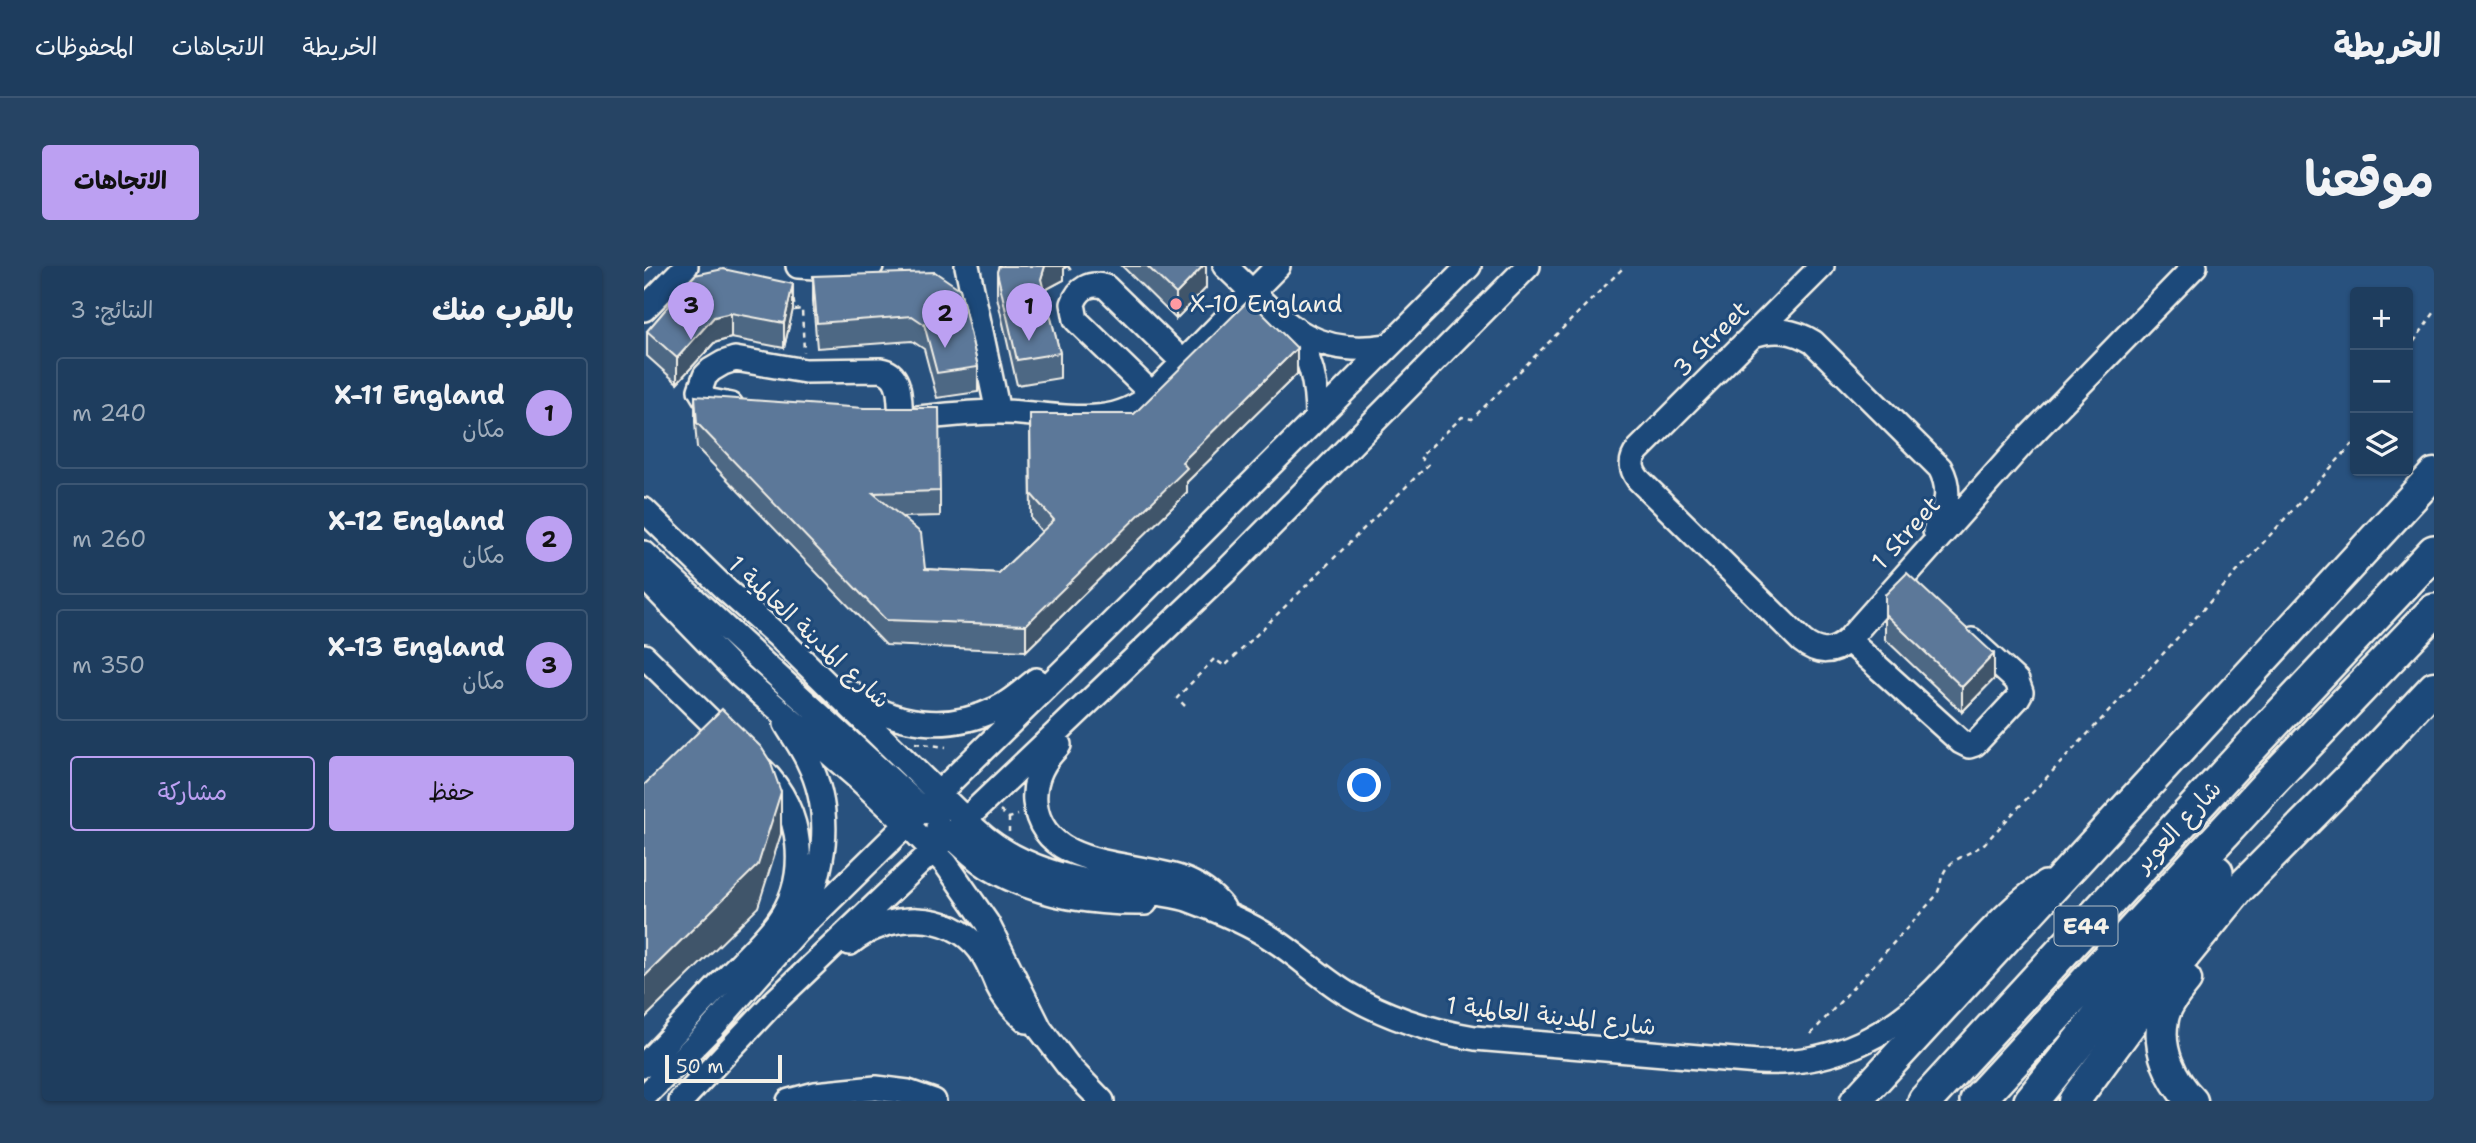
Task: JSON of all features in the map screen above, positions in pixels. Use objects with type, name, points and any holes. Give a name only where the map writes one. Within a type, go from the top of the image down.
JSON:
[{"type":"highway","name":"شارع العوير","points":[[1925,1101],[2434,552]]},
{"type":"highway","name":"شارع العوير","points":[[1978,1101],[2274,778],[2434,611]]},
{"type":"highway","points":[[2031,1101],[2229,856],[2254,818],[2274,778]]},
{"type":"main road","points":[[1856,1101],[2434,474]]},
{"type":"main road","points":[[2074,1101],[2146,1003],[2239,889],[2434,687]]},
{"type":"main road","points":[[2192,1101],[2176,1083],[2165,1058],[2162,1044],[2163,1016],[2176,993],[2351,776]]},
{"type":"street","points":[[644,309],[686,266]]},
{"type":"street","points":[[798,266],[871,266]]},
{"type":"street","points":[[967,266],[999,412]]},
{"type":"street","points":[[1225,266],[1291,328],[1309,339],[1334,347],[1360,349],[1386,346]]},
{"type":"street","points":[[877,419],[999,412],[1107,417],[1133,409],[1152,394],[1278,266]]},
{"type":"street","points":[[647,1087],[711,1029],[797,932],[1109,626],[1386,346],[1469,266]]},
{"type":"street","points":[[681,1101],[773,1003],[1226,571],[1528,266]]},
{"type":"street","name":"3 Street","points":[[1822,266],[1637,450],[1632,456],[1631,464],[1638,479],[1802,641],[1817,650],[1826,651],[1834,650],[1848,640]]},
{"type":"street","name":"1 Street","points":[[1848,640],[2033,432],[2195,266]]},
{"type":"street","points":[[1152,394],[1076,320],[1073,304],[1081,290],[1091,285],[1106,287],[1183,362]]},
{"type":"street","points":[[1291,328],[1305,349],[1311,365],[1317,418]]},
{"type":"street","points":[[1753,335],[1773,330],[1784,331],[1804,336],[1813,342],[1940,468],[1945,477],[1948,498],[1946,509],[1928,547]]},
{"type":"street","points":[[757,410],[706,400],[700,390],[705,376],[723,363],[735,359],[805,371],[890,372],[896,379],[901,419]]},
{"type":"street","name":"شارع المدينة العالمية 1","points":[[644,510],[939,793],[948,834],[1001,850],[1047,872],[1183,898],[1229,915],[1271,938],[1347,993],[1387,1014],[1430,1029],[1498,1041],[1780,1063],[1801,1062],[1838,1053],[1884,1031],[1942,983],[1971,948],[2011,909],[2037,888],[2074,865]]},
{"type":"street","points":[[644,553],[915,816],[940,816],[948,834],[962,885],[987,923],[1040,1029],[1069,1067],[1102,1101]]},
{"type":"street","points":[[1903,576],[1922,593]]},
{"type":"street","points":[[644,577],[740,676],[775,706],[915,816],[948,834]]},
{"type":"street","points":[[778,636],[859,699],[880,711],[903,719],[928,723],[964,720],[999,708],[1109,626]]},
{"type":"street","points":[[1848,640],[1961,742],[1969,746],[1975,744],[2017,699],[2021,688],[2017,681],[1960,628]]},
{"type":"street","points":[[644,656],[772,780],[790,812],[798,848],[792,894],[777,923],[644,1065]]},
{"type":"street","points":[[1121,669],[1086,718],[1045,762],[1035,790],[1040,820],[1050,836],[1065,849],[1084,856],[1181,878],[1203,889],[1229,915]]},
{"type":"street","points":[[775,706],[808,761],[824,814],[822,864],[797,932]]},
{"type":"street","points":[[773,1003],[806,982],[866,931],[889,922],[926,920],[949,926],[970,940],[986,959],[1009,1003],[1040,1029]]},
{"type":"street","points":[[789,1101],[876,1088],[908,1092],[934,1101]]},
{"type":"path","points":[[1185,706],[1177,698],[1214,659],[1225,666],[1427,465],[1420,457],[1462,417],[1472,419],[1625,266]]},
{"type":"path","points":[[792,290],[795,310],[802,309],[805,371]]},
{"type":"path","points":[[2413,343],[2434,313]]},
{"type":"path","points":[[1811,1034],[1936,896],[1946,869],[1985,843],[2161,656],[2350,447]]},
{"type":"path","points":[[944,738],[949,756]]},
{"type":"path","points":[[909,743],[946,747]]},
{"type":"path","points":[[992,804],[1009,818]]},
{"type":"path","points":[[1009,818],[1021,814]]},
{"type":"path","points":[[1009,818],[1009,834]]},
{"type":"building","points":[[999,266],[1045,266],[1041,279],[1060,353],[1017,360],[997,272]]},
{"type":"building","points":[[1147,266],[1203,266],[1176,294]]},
{"type":"building","points":[[723,269],[793,284],[784,323],[731,313],[714,317],[677,358],[647,331],[695,275]]},
{"type":"building","points":[[935,272],[960,289],[978,367],[937,373],[924,324],[912,316],[817,323],[813,276]]},
{"type":"building","points":[[1249,300],[1297,348],[1182,462],[1187,468],[1026,625],[886,620],[697,423],[695,396],[864,408],[939,408],[940,491],[873,493],[921,533],[925,569],[999,573],[1054,520],[1031,494],[1030,414],[1134,414]]},
{"type":"building","points":[[1907,573],[1994,654],[1962,687],[1885,614],[1885,595]]},
{"type":"building","points":[[722,709],[761,747],[770,761],[781,792],[758,865],[644,977],[644,785]]},
{"type":"place","name":"X-10 England","points":[[1176,304]]},
{"type":"place","name":"X-13 England","points":[[691,340]]},
{"type":"place","name":"X-11 England","points":[[1029,341]]},
{"type":"place","name":"X-12 England","points":[[945,348]]}]
